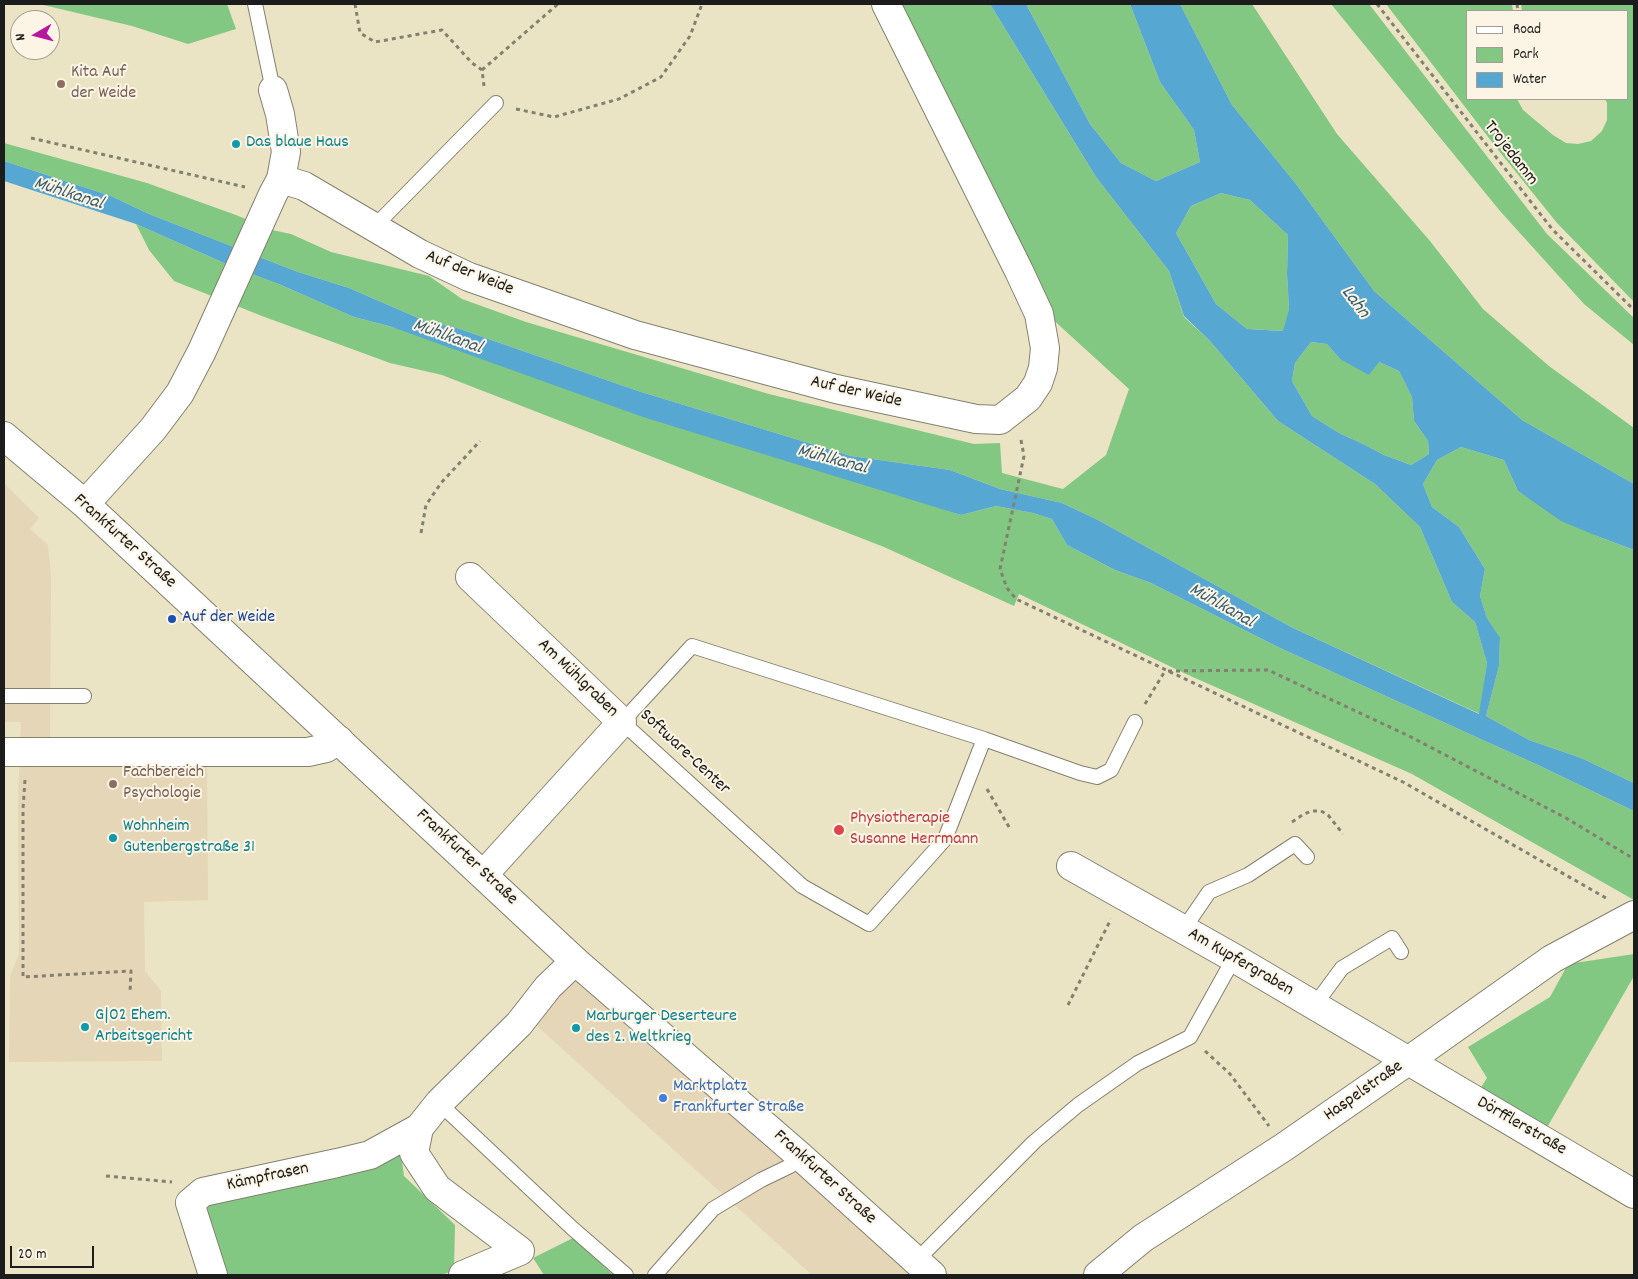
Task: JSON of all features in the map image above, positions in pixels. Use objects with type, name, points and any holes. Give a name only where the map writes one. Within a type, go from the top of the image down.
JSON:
[{"type":"street","name":"Auf der Weide","points":[[272,196],[304,186],[420,254],[469,277],[635,335],[836,389],[976,419],[1000,420],[1028,398],[1038,382],[1043,368],[1045,348],[1039,314],[1020,271],[886,4]]},
{"type":"street","points":[[85,504],[153,429],[180,393],[222,309],[272,196],[286,152],[274,90]]},
{"type":"street","name":"Frankfurter Straße","points":[[4,436],[85,504],[575,960],[800,1156],[924,1268]]},
{"type":"street","name":"Am Mühlgraben","points":[[470,577],[622,722],[484,874]]},
{"type":"street","points":[[15,752],[308,752],[326,748],[339,740]]},
{"type":"street","name":"Am Kupfergraben","points":[[1071,866],[1234,958],[1408,1061]]},
{"type":"street","name":"Haspelstraße","points":[[1098,1275],[1143,1238],[1284,1147],[1552,959],[1634,915]]},
{"type":"street","name":"Kämpfrasen","points":[[213,1275],[190,1203],[203,1192],[327,1166],[370,1154],[419,1128],[439,1103],[519,1024],[548,987],[575,960]]},
{"type":"street","name":"Dörfflerstraße","points":[[1408,1061],[1634,1194]]},
{"type":"street","name":"Kämpfrasen","points":[[419,1128],[414,1153],[437,1188],[520,1251],[463,1275]]},
{"type":"lane","points":[[255,4],[274,90]]},
{"type":"lane","points":[[374,227],[496,103]]},
{"type":"lane","name":"Software-Center","points":[[984,739],[945,839],[869,924],[802,886],[622,722],[692,646],[984,739],[1080,773],[1097,777],[1111,770],[1135,722]]},
{"type":"lane","points":[[4,696],[84,696]]},
{"type":"lane","points":[[1183,930],[1209,892],[1248,875],[1295,844],[1307,857]]},
{"type":"lane","points":[[1314,1006],[1342,968],[1392,938],[1401,952]]},
{"type":"lane","points":[[924,1268],[1034,1142],[1078,1105],[1138,1063],[1190,1037],[1234,958]]},
{"type":"lane","points":[[439,1103],[572,1228],[626,1275]]},
{"type":"lane","points":[[655,1275],[713,1209],[761,1180],[790,1166],[800,1156]]},
{"type":"path","points":[[355,4],[360,33],[375,42],[442,30],[472,63],[482,70],[485,98],[504,106],[554,117],[618,99],[661,78],[690,36],[702,4]]},
{"type":"path","points":[[482,70],[558,4]]},
{"type":"path","name":"Trojedamm","points":[[1377,4],[1552,230],[1634,310]]},
{"type":"path","points":[[31,138],[272,196]]},
{"type":"path","points":[[421,533],[426,505],[441,482],[480,441]]},
{"type":"path","points":[[1024,456],[1000,569],[1007,588],[1016,599],[1403,782],[1609,899]]},
{"type":"path","points":[[1165,671],[1268,670],[1409,736],[1566,818],[1634,859]]},
{"type":"path","points":[[1135,722],[1165,671]]},
{"type":"path","points":[[15,752],[23,809],[23,977],[130,971],[130,992]]},
{"type":"path","points":[[974,766],[1009,828]]},
{"type":"path","points":[[1068,1005],[1103,933],[1124,897]]},
{"type":"path","points":[[1190,1037],[1230,1074],[1284,1147]]},
{"type":"path","points":[[106,1176],[174,1182],[203,1192]]},
{"type":"shaded area","name":"Fachbereich Psychologie","points":[[4,483],[39,518],[30,529],[48,545],[51,576],[50,761],[207,764],[208,900],[144,902],[145,971],[161,991],[162,1061],[9,1062],[10,976],[19,954],[18,803],[21,722],[4,722]]},
{"type":"shaded area","name":"Marktplatz Frankfurter Straße","points":[[567,969],[648,1045],[773,1150],[916,1275],[812,1275],[526,1016]]},
{"type":"green space","points":[[39,4],[227,4],[236,29],[188,44],[132,26]]},
{"type":"green space","points":[[898,4],[990,4],[1096,177],[1169,271],[1184,317],[1210,341],[1278,421],[1375,484],[1420,527],[1452,602],[1475,622],[1487,663],[1480,714],[1291,627],[1098,520],[1062,503],[1000,489],[950,470],[851,456],[638,391],[454,327],[425,321],[349,288],[298,272],[149,214],[111,196],[4,161],[4,143],[147,183],[272,230],[291,234],[331,252],[429,276],[462,299],[526,322],[769,394],[974,444],[1000,443],[1002,473],[1063,489],[1106,455],[1129,389],[1049,316]]},
{"type":"green space","points":[[1026,4],[1130,4],[1160,82],[1194,130],[1200,162],[1156,181],[1121,163],[1090,124]]},
{"type":"green space","points":[[1180,4],[1252,4],[1337,134],[1430,241],[1483,309],[1549,366],[1634,428],[1634,484],[1522,420],[1374,291],[1296,184],[1232,105]]},
{"type":"green space","points":[[1331,4],[1369,4],[1547,234],[1634,318],[1634,345],[1584,304],[1500,211]]},
{"type":"green space","points":[[1386,4],[1512,4],[1513,10],[1466,10],[1466,100],[1518,100],[1523,110],[1553,135],[1566,143],[1578,144],[1591,141],[1602,131],[1607,120],[1606,100],[1628,100],[1628,10],[1522,10],[1521,4],[1634,4],[1634,302],[1557,223]]},
{"type":"green space","points":[[1221,193],[1250,200],[1288,235],[1287,274],[1289,309],[1284,331],[1247,329],[1216,304],[1176,233],[1191,206]]},
{"type":"green space","points":[[136,224],[354,317],[389,326],[961,515],[996,506],[1033,513],[1052,519],[1067,545],[1115,570],[1151,583],[1280,648],[1538,765],[1634,811],[1634,900],[1412,774],[1186,674],[1019,594],[1014,606],[884,547],[442,375],[390,363],[174,281],[149,250]]},
{"type":"green space","points":[[1311,342],[1327,344],[1340,359],[1379,362],[1399,371],[1412,397],[1414,421],[1428,441],[1429,454],[1411,465],[1384,455],[1339,433],[1312,416],[1292,381],[1295,363]]},
{"type":"green space","points":[[1461,447],[1504,460],[1518,491],[1597,536],[1634,550],[1634,783],[1581,758],[1529,740],[1486,716],[1499,666],[1500,639],[1487,618],[1480,596],[1485,569],[1459,527],[1432,507],[1423,484],[1437,460]]},
{"type":"green space","points":[[1634,954],[1634,976],[1545,1131],[1478,1092],[1487,1078],[1468,1047],[1550,997],[1568,964]]},
{"type":"green space","points":[[400,1146],[404,1176],[455,1225],[454,1270],[442,1275],[221,1275],[203,1222],[210,1194]]},
{"type":"green space","points":[[575,1237],[613,1275],[544,1275],[533,1258]]},
{"type":"water","points":[[990,4],[1026,4],[1090,124],[1121,163],[1156,181],[1200,162],[1194,130],[1160,82],[1130,4],[1180,4],[1232,105],[1296,184],[1374,291],[1522,420],[1634,484],[1634,550],[1561,521],[1518,491],[1504,460],[1461,447],[1437,460],[1423,484],[1432,507],[1459,527],[1485,569],[1480,596],[1487,618],[1500,638],[1499,666],[1486,716],[1529,740],[1581,758],[1634,783],[1634,811],[1538,765],[1280,648],[1151,583],[1115,570],[1067,545],[1052,519],[1033,513],[996,506],[961,515],[643,417],[389,326],[354,317],[136,224],[4,181],[4,161],[111,196],[149,214],[298,272],[349,288],[425,321],[454,327],[638,391],[851,456],[950,470],[1000,489],[1062,503],[1098,520],[1291,627],[1479,714],[1487,663],[1475,622],[1452,602],[1420,527],[1375,484],[1278,421],[1210,341],[1184,316],[1169,271],[1096,177]],"holes":[[[1221,193],[1250,200],[1288,235],[1287,274],[1289,309],[1283,331],[1247,329],[1216,304],[1176,233],[1191,206]],[[1311,342],[1327,344],[1340,359],[1369,375],[1379,362],[1399,371],[1412,397],[1414,421],[1428,441],[1429,454],[1411,465],[1384,455],[1339,433],[1312,416],[1292,381],[1295,363]]]},
{"type":"place","name":"Kita Auf der Weide","points":[[61,84]]},
{"type":"place","name":"Das blaue Haus","points":[[236,144]]},
{"type":"place","name":"Auf der Weide","points":[[172,619]]},
{"type":"place","name":"Fachbereich Psychologie","points":[[113,784]]},
{"type":"place","name":"Physiotherapie Susanne Herrmann","points":[[839,830]]},
{"type":"place","name":"Wohnheim Gutenbergstraße 31","points":[[113,838]]},
{"type":"place","name":"G|02 Ehem. Arbeitsgericht","points":[[85,1027]]},
{"type":"place","name":"Marburger Deserteure des 2. Weltkrieg","points":[[576,1028]]},
{"type":"place","name":"Marktplatz Frankfurter Straße","points":[[663,1098]]},
{"type":"water label","name":"Mühlkanal","points":[[68,195]]},
{"type":"water label","name":"Lahn","points":[[1354,303]]},
{"type":"water label","name":"Mühlkanal","points":[[447,338]]},
{"type":"water label","name":"Mühlkanal","points":[[832,461]]},
{"type":"water label","name":"Mühlkanal","points":[[1221,607]]}]
